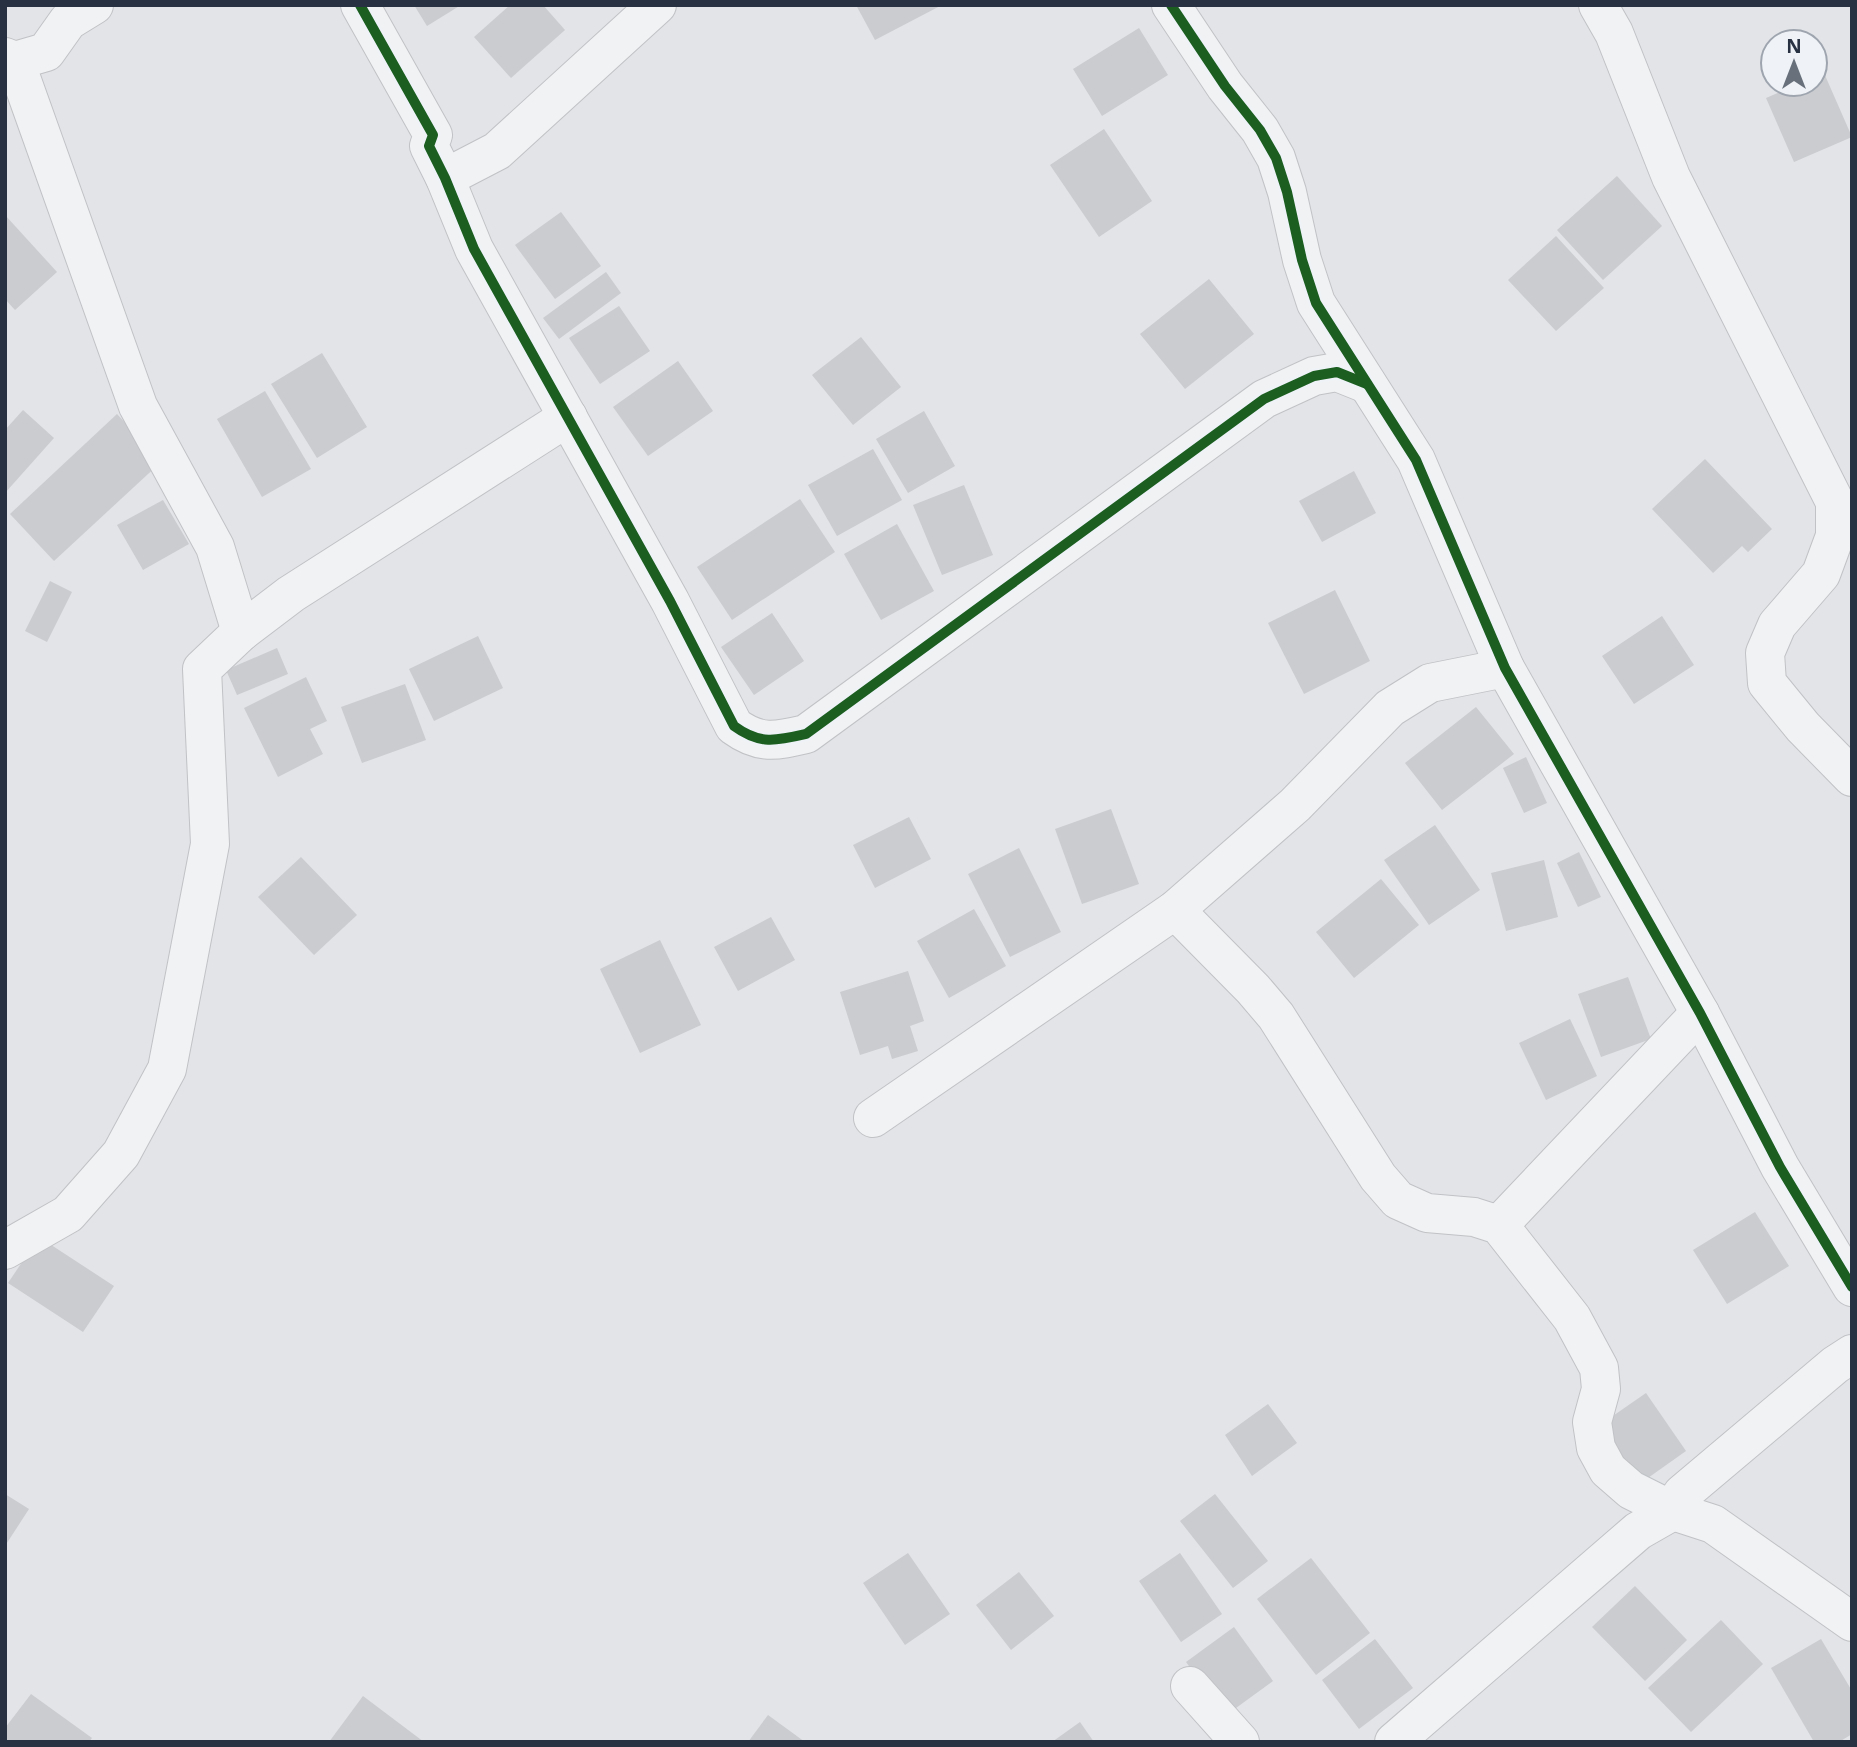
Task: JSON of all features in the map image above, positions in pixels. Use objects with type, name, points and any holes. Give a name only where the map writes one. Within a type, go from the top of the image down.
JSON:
[{"type":"street","points":[[360,5],[433,135],[429,146],[474,249],[670,601],[734,726],[751,738],[779,741],[806,734],[1264,399],[1314,376],[1337,372],[1367,384]]},
{"type":"street","points":[[445,178],[497,151],[657,5]]},
{"type":"street","points":[[1171,5],[1225,86],[1260,130],[1276,158],[1287,192],[1301,260],[1316,303],[1416,460],[1504,668],[1700,1013],[1780,1167],[1852,1287]]},
{"type":"street","points":[[1598,5],[1614,33],[1671,177],[1835,502],[1835,536],[1821,574],[1777,625],[1765,653],[1767,683],[1803,727],[1852,777]]},
{"type":"street","points":[[69,11],[46,52],[10,59],[138,406],[215,547],[241,632]]},
{"type":"street","points":[[5,1250],[68,1214],[113,1164],[167,1069],[210,844],[202,669],[241,632],[291,594],[568,417]]},
{"type":"street","points":[[873,1118],[1175,910],[1295,804],[1390,708],[1430,682],[1504,668]]},
{"type":"street","points":[[1175,910],[1276,1016],[1378,1177],[1398,1200],[1427,1213],[1474,1217],[1499,1225],[1572,1318],[1599,1368],[1601,1389],[1592,1422],[1596,1448],[1608,1470],[1631,1490],[1673,1511],[1713,1524],[1852,1622]]},
{"type":"street","points":[[1499,1225],[1700,1013]]},
{"type":"street","points":[[1394,1742],[1637,1531],[1673,1511],[1682,1494],[1835,1365],[1852,1354]]},
{"type":"street","points":[[1190,1686],[1240,1742]]},
{"type":"building","points":[[414,5],[461,5],[427,26]]},
{"type":"building","points":[[510,5],[543,5],[565,30],[511,78],[474,37]]},
{"type":"building","points":[[856,5],[942,5],[875,40]]},
{"type":"building","points":[[1139,28],[1168,75],[1102,116],[1073,69]]},
{"type":"building","points":[[1829,84],[1852,137],[1794,162],[1766,98],[1829,98]]},
{"type":"building","points":[[1104,129],[1152,201],[1099,237],[1050,165]]},
{"type":"building","points":[[1617,176],[1662,226],[1603,280],[1557,230]]},
{"type":"building","points":[[561,212],[601,266],[555,299],[515,245]]},
{"type":"building","points":[[5,215],[57,272],[15,310],[5,299]]},
{"type":"building","points":[[1556,236],[1604,288],[1556,331],[1508,280]]},
{"type":"building","points":[[606,272],[621,293],[559,339],[543,318]]},
{"type":"building","points":[[1209,279],[1254,334],[1185,389],[1140,334]]},
{"type":"building","points":[[619,306],[650,351],[600,384],[569,338]]},
{"type":"building","points":[[861,337],[901,387],[853,425],[812,375]]},
{"type":"building","points":[[322,353],[367,427],[317,458],[271,384]]},
{"type":"building","points":[[678,361],[713,411],[648,456],[613,407]]},
{"type":"building","points":[[265,391],[311,469],[262,497],[217,419]]},
{"type":"building","points":[[23,410],[54,438],[5,493],[5,430]]},
{"type":"building","points":[[924,411],[955,466],[908,493],[876,439]]},
{"type":"building","points":[[117,414],[161,462],[54,561],[10,514]]},
{"type":"building","points":[[873,449],[902,500],[837,536],[808,485]]},
{"type":"building","points":[[1705,459],[1772,529],[1748,552],[1742,546],[1713,573],[1652,509]]},
{"type":"building","points":[[1354,471],[1376,513],[1322,542],[1299,501]]},
{"type":"building","points":[[964,485],[993,555],[942,575],[913,505]]},
{"type":"building","points":[[800,499],[835,552],[732,620],[697,567]]},
{"type":"building","points":[[163,500],[189,544],[143,570],[117,525]]},
{"type":"building","points":[[897,524],[934,591],[881,620],[844,554]]},
{"type":"building","points":[[50,581],[72,592],[47,642],[25,631]]},
{"type":"building","points":[[1335,590],[1370,661],[1304,694],[1268,623]]},
{"type":"building","points":[[772,613],[804,661],[754,695],[721,647]]},
{"type":"building","points":[[1662,616],[1694,665],[1634,704],[1602,656]]},
{"type":"building","points":[[478,636],[503,688],[434,721],[409,669]]},
{"type":"building","points":[[277,648],[288,674],[237,695],[226,670]]},
{"type":"building","points":[[306,677],[327,721],[310,729],[323,754],[278,777],[244,708]]},
{"type":"building","points":[[405,684],[426,740],[362,763],[341,707]]},
{"type":"building","points":[[1476,707],[1514,754],[1442,810],[1405,763]]},
{"type":"building","points":[[1526,757],[1547,803],[1524,813],[1503,768]]},
{"type":"building","points":[[1111,809],[1139,884],[1082,904],[1055,829]]},
{"type":"building","points":[[909,817],[931,859],[875,888],[853,845]]},
{"type":"building","points":[[1435,825],[1480,890],[1429,925],[1384,860]]},
{"type":"building","points":[[1019,848],[1061,932],[1010,957],[968,874]]},
{"type":"building","points":[[1579,852],[1601,897],[1578,907],[1557,863]]},
{"type":"building","points":[[301,857],[357,915],[314,955],[258,897]]},
{"type":"building","points":[[1544,860],[1558,917],[1506,931],[1491,873]]},
{"type":"building","points":[[1381,879],[1419,925],[1354,978],[1316,932]]},
{"type":"building","points":[[974,909],[1006,966],[949,998],[917,941]]},
{"type":"building","points":[[771,917],[795,960],[738,991],[714,947]]},
{"type":"building","points":[[660,940],[701,1025],[640,1053],[600,969]]},
{"type":"building","points":[[908,971],[924,1021],[910,1026],[918,1051],[892,1059],[888,1046],[860,1055],[840,992]]},
{"type":"building","points":[[1628,977],[1651,1039],[1601,1057],[1578,994]]},
{"type":"building","points":[[1570,1019],[1597,1076],[1546,1100],[1519,1043]]},
{"type":"building","points":[[1755,1212],[1789,1266],[1727,1304],[1693,1250]]},
{"type":"building","points":[[39,1237],[114,1286],[83,1332],[8,1283]]},
{"type":"building","points":[[1646,1393],[1686,1451],[1638,1485],[1597,1427]]},
{"type":"building","points":[[1268,1404],[1297,1443],[1252,1476],[1225,1435]]},
{"type":"building","points":[[5,1494],[29,1509],[5,1546]]},
{"type":"building","points":[[1215,1494],[1268,1561],[1233,1588],[1180,1521]]},
{"type":"building","points":[[908,1553],[950,1614],[905,1645],[863,1583]]},
{"type":"building","points":[[1180,1553],[1222,1614],[1181,1642],[1139,1581]]},
{"type":"building","points":[[1311,1558],[1370,1633],[1316,1675],[1257,1599]]},
{"type":"building","points":[[1019,1572],[1054,1616],[1011,1650],[976,1605]]},
{"type":"building","points":[[1635,1586],[1687,1640],[1645,1681],[1592,1627]]},
{"type":"building","points":[[1721,1620],[1763,1664],[1691,1732],[1648,1688]]},
{"type":"building","points":[[1234,1627],[1273,1681],[1225,1716],[1186,1662]]},
{"type":"building","points":[[1375,1639],[1413,1688],[1359,1729],[1322,1680]]},
{"type":"building","points":[[1821,1639],[1852,1691],[1852,1734],[1839,1742],[1814,1742],[1771,1668]]},
{"type":"building","points":[[31,1694],[92,1738],[89,1742],[10,1742],[5,1738],[5,1728]]},
{"type":"building","points":[[363,1696],[424,1742],[329,1742]]},
{"type":"building","points":[[768,1715],[805,1742],[748,1742]]},
{"type":"building","points":[[1080,1722],[1094,1742],[1052,1742]]},
{"type":"cycle path","points":[[360,5],[433,135],[429,146],[474,249],[670,601],[734,726],[752,736],[777,740],[806,734],[1264,399],[1314,376],[1337,372],[1367,384]]},
{"type":"cycle path","points":[[1171,5],[1225,86],[1260,130],[1276,158],[1316,303],[1416,460],[1505,668],[1700,1013],[1780,1167],[1852,1287]]}]
